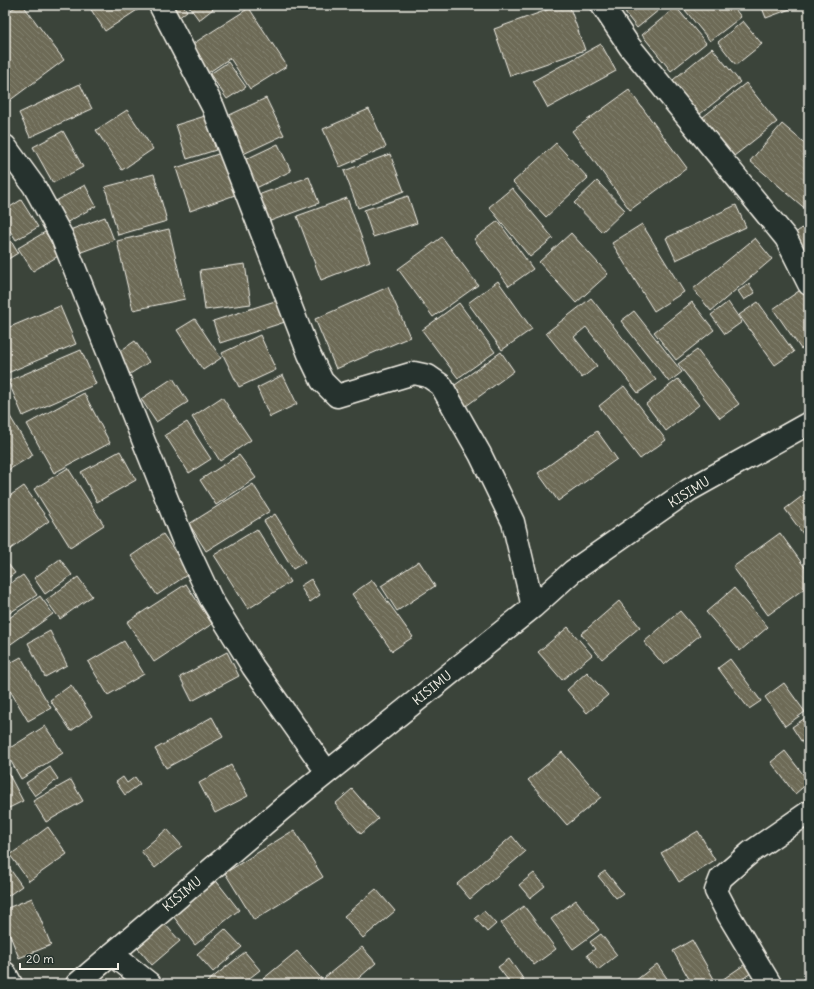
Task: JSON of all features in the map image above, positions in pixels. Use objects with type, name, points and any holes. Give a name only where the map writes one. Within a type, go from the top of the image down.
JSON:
[{"type":"street","points":[[160,5],[213,107],[304,340],[322,381],[338,396],[414,373],[428,376],[441,385],[480,454],[513,522],[533,607]]},
{"type":"street","points":[[602,5],[630,47],[786,238],[809,284]]},
{"type":"street","points":[[5,146],[34,186],[62,237],[182,537],[211,599],[253,667],[327,772]]},
{"type":"street","name":"KISIMU","points":[[77,984],[327,772],[533,607],[573,571],[689,490],[809,423]]},
{"type":"street","points":[[770,984],[716,891],[721,878],[751,852],[809,812]]},
{"type":"street","points":[[112,954],[150,984]]},
{"type":"street","points":[[5,973],[11,984]]},
{"type":"building","points":[[18,5],[23,5],[64,60],[5,104],[5,14]]},
{"type":"building","points":[[88,5],[145,5],[105,31]]},
{"type":"building","points":[[167,5],[183,5],[187,11],[177,19]]},
{"type":"building","points":[[188,5],[210,5],[213,9],[199,20]]},
{"type":"building","points":[[561,5],[569,5],[585,50],[510,76],[494,29]]},
{"type":"building","points":[[615,5],[623,5],[618,9]]},
{"type":"building","points":[[635,5],[665,5],[637,28],[625,13]]},
{"type":"building","points":[[681,5],[732,5],[741,17],[710,41]]},
{"type":"building","points":[[761,5],[801,5],[766,18]]},
{"type":"building","points":[[676,7],[706,43],[671,71],[642,35]]},
{"type":"building","points":[[249,8],[287,66],[250,89],[230,58],[205,75],[188,47]]},
{"type":"building","points":[[743,21],[762,44],[736,65],[718,42]]},
{"type":"building","points":[[601,44],[616,71],[548,108],[533,81]]},
{"type":"building","points":[[712,48],[740,82],[695,118],[668,84]]},
{"type":"building","points":[[228,62],[246,87],[227,99],[210,74]]},
{"type":"building","points":[[746,83],[777,122],[729,160],[698,121]]},
{"type":"building","points":[[80,84],[92,109],[30,137],[19,113]]},
{"type":"building","points":[[629,90],[687,168],[630,210],[572,131]]},
{"type":"building","points":[[266,98],[284,135],[239,156],[221,119]]},
{"type":"building","points":[[369,109],[386,147],[340,167],[323,129]]},
{"type":"building","points":[[127,110],[153,149],[122,170],[96,130]]},
{"type":"building","points":[[205,116],[216,150],[187,159],[176,125]]},
{"type":"building","points":[[782,124],[809,147],[809,212],[750,161]]},
{"type":"building","points":[[63,131],[83,167],[53,183],[33,147]]},
{"type":"building","points":[[556,143],[588,178],[546,217],[513,182]]},
{"type":"building","points":[[278,144],[291,171],[252,190],[238,163]]},
{"type":"building","points":[[221,153],[235,195],[190,211],[176,168]]},
{"type":"building","points":[[390,154],[404,191],[358,208],[344,171]]},
{"type":"building","points":[[154,174],[167,221],[118,235],[105,187]]},
{"type":"building","points":[[309,177],[319,203],[265,223],[255,196]]},
{"type":"building","points":[[597,181],[625,210],[602,232],[574,203]]},
{"type":"building","points":[[85,185],[96,206],[64,224],[52,203]]},
{"type":"building","points":[[512,188],[553,238],[530,257],[489,207]]},
{"type":"building","points":[[408,196],[417,223],[373,237],[364,210]]},
{"type":"building","points":[[347,198],[370,261],[321,280],[297,216]]},
{"type":"building","points":[[21,200],[38,227],[16,240],[5,223],[5,210]]},
{"type":"building","points":[[736,205],[746,227],[676,260],[666,238]]},
{"type":"building","points":[[105,217],[114,240],[76,254],[67,231]]},
{"type":"building","points":[[498,221],[533,269],[509,286],[474,239]]},
{"type":"building","points":[[809,223],[809,254],[794,234]]},
{"type":"building","points":[[642,224],[684,292],[654,311],[612,243]]},
{"type":"building","points":[[169,229],[185,299],[133,310],[117,241]]},
{"type":"building","points":[[5,231],[18,253],[5,261]]},
{"type":"building","points":[[45,232],[60,255],[33,271],[18,248]]},
{"type":"building","points":[[571,233],[608,274],[576,303],[539,262]]},
{"type":"building","points":[[442,237],[478,285],[433,317],[398,269]]},
{"type":"building","points":[[755,238],[772,259],[711,311],[693,289]]},
{"type":"building","points":[[245,264],[251,304],[205,310],[200,270]]},
{"type":"building","points":[[498,281],[532,329],[502,350],[468,303]]},
{"type":"building","points":[[749,284],[755,293],[744,300],[738,291]]},
{"type":"building","points":[[809,284],[809,344],[801,349],[773,309]]},
{"type":"building","points":[[388,287],[410,337],[336,369],[315,319]]},
{"type":"building","points":[[591,298],[656,380],[638,393],[586,327],[574,337],[597,366],[582,378],[546,333]]},
{"type":"building","points":[[278,300],[285,322],[220,343],[213,321]]},
{"type":"building","points":[[692,302],[714,330],[676,360],[654,332]]},
{"type":"building","points":[[728,302],[742,322],[725,334],[711,315]]},
{"type":"building","points":[[758,302],[794,352],[775,365],[739,315]]},
{"type":"building","points":[[459,303],[495,352],[458,378],[422,330]]},
{"type":"building","points":[[60,306],[76,344],[5,374],[5,329]]},
{"type":"building","points":[[634,311],[682,372],[669,382],[621,321]]},
{"type":"building","points":[[195,319],[221,358],[203,370],[177,330]]},
{"type":"building","points":[[260,335],[276,370],[239,387],[222,353]]},
{"type":"building","points":[[135,341],[149,362],[130,374],[117,353]]},
{"type":"building","points":[[81,350],[96,384],[23,416],[8,381]]},
{"type":"building","points":[[697,350],[739,404],[720,418],[678,364]]},
{"type":"building","points":[[501,352],[514,371],[462,409],[448,390]]},
{"type":"building","points":[[283,375],[297,404],[270,417],[257,388]]},
{"type":"building","points":[[173,378],[188,402],[156,422],[141,399]]},
{"type":"building","points":[[678,379],[699,405],[666,431],[646,404]]},
{"type":"building","points":[[624,386],[666,440],[640,459],[599,406]]},
{"type":"building","points":[[84,393],[110,443],[54,473],[27,424]]},
{"type":"building","points":[[222,397],[251,440],[220,461],[192,417]]},
{"type":"building","points":[[5,408],[33,455],[5,472]]},
{"type":"building","points":[[187,422],[211,459],[189,473],[165,435]]},
{"type":"building","points":[[597,431],[617,459],[558,501],[538,473]]},
{"type":"building","points":[[120,451],[136,480],[97,502],[81,472]]},
{"type":"building","points":[[239,455],[256,478],[216,505],[200,480]]},
{"type":"building","points":[[68,468],[104,525],[70,547],[34,489]]},
{"type":"building","points":[[253,484],[270,511],[206,551],[189,524]]},
{"type":"building","points":[[24,486],[49,521],[5,553],[5,499]]},
{"type":"building","points":[[809,491],[809,542],[785,509]]},
{"type":"building","points":[[275,514],[305,562],[293,569],[264,521]]},
{"type":"building","points":[[257,529],[290,582],[248,609],[214,555]]},
{"type":"building","points":[[780,533],[809,573],[809,585],[768,615],[733,567]]},
{"type":"building","points":[[163,534],[190,573],[157,595],[131,556]]},
{"type":"building","points":[[60,559],[72,575],[45,594],[34,578]]},
{"type":"building","points":[[5,560],[15,573],[5,580]]},
{"type":"building","points":[[419,561],[435,586],[397,611],[381,586]]},
{"type":"building","points":[[23,575],[37,595],[5,616],[5,587]]},
{"type":"building","points":[[78,577],[92,596],[60,619],[46,600]]},
{"type":"building","points":[[311,579],[320,595],[310,602],[300,586]]},
{"type":"building","points":[[372,580],[413,637],[392,651],[352,594]]},
{"type":"building","points":[[186,584],[212,624],[154,662],[127,622]]},
{"type":"building","points":[[734,588],[768,627],[740,651],[706,612]]},
{"type":"building","points":[[40,596],[53,614],[8,646],[5,642],[5,621]]},
{"type":"building","points":[[619,601],[640,627],[602,659],[581,634]]},
{"type":"building","points":[[680,611],[700,635],[664,665],[644,642]]},
{"type":"building","points":[[568,627],[592,655],[562,680],[538,652]]},
{"type":"building","points":[[50,631],[67,665],[45,677],[28,643]]},
{"type":"building","points":[[124,641],[144,674],[108,695],[88,662]]},
{"type":"building","points":[[227,652],[239,676],[192,701],[180,677]]},
{"type":"building","points":[[21,657],[51,708],[28,721],[5,682],[5,666]]},
{"type":"building","points":[[730,659],[761,701],[749,709],[718,668]]},
{"type":"building","points":[[587,672],[608,695],[587,713],[567,690]]},
{"type":"building","points":[[784,683],[805,712],[785,726],[765,697]]},
{"type":"building","points":[[71,685],[92,716],[71,731],[50,700]]},
{"type":"building","points":[[808,716],[809,718],[809,753],[792,727]]},
{"type":"building","points":[[212,717],[223,737],[166,768],[155,749]]},
{"type":"building","points":[[45,726],[63,753],[21,779],[5,751]]},
{"type":"building","points":[[785,751],[809,782],[795,794],[771,762]]},
{"type":"building","points":[[562,752],[601,797],[567,825],[528,780]]},
{"type":"building","points":[[231,765],[248,796],[215,813],[199,783]]},
{"type":"building","points":[[5,767],[23,801],[5,810]]},
{"type":"building","points":[[50,767],[58,779],[35,796],[26,783]]},
{"type":"building","points":[[123,777],[127,783],[135,777],[140,784],[125,795],[116,782]]},
{"type":"building","points":[[71,780],[83,801],[46,822],[33,801]]},
{"type":"building","points":[[352,789],[378,819],[361,834],[335,804]]},
{"type":"building","points":[[48,827],[67,854],[29,881],[10,855]]},
{"type":"building","points":[[167,829],[182,846],[155,868],[141,851]]},
{"type":"building","points":[[294,830],[323,877],[254,920],[225,873]]},
{"type":"building","points":[[698,831],[715,860],[679,882],[661,853]]},
{"type":"building","points":[[5,836],[10,842],[5,846]]},
{"type":"building","points":[[512,836],[525,852],[470,899],[457,884]]},
{"type":"building","points":[[5,862],[22,886],[5,898]]},
{"type":"building","points":[[605,871],[623,893],[616,898],[598,876]]},
{"type":"building","points":[[534,873],[545,886],[530,898],[519,885]]},
{"type":"building","points":[[214,878],[239,910],[195,945],[170,912]]},
{"type":"building","points":[[376,889],[395,911],[363,938],[344,916]]},
{"type":"building","points":[[32,898],[51,945],[19,958],[5,923],[5,909]]},
{"type":"building","points":[[576,900],[599,930],[573,949],[551,919]]},
{"type":"building","points":[[524,906],[556,949],[534,965],[501,923]]},
{"type":"building","points":[[484,911],[496,924],[487,932],[475,918]]},
{"type":"building","points":[[164,923],[180,941],[152,965],[137,947]]},
{"type":"building","points":[[225,929],[242,947],[213,972],[197,954]]},
{"type":"building","points":[[601,934],[617,955],[598,970],[587,955],[595,949],[590,942]]},
{"type":"building","points":[[692,940],[714,979],[706,984],[692,984],[673,951]]},
{"type":"building","points":[[362,947],[376,963],[352,984],[329,984],[324,978]]},
{"type":"building","points":[[297,951],[326,984],[267,984],[263,979]]},
{"type":"building","points":[[245,952],[260,970],[242,984],[208,984],[207,982]]},
{"type":"building","points":[[509,959],[524,980],[518,984],[511,984],[498,967]]},
{"type":"building","points":[[751,960],[757,969],[735,984],[716,984]]},
{"type":"building","points":[[657,964],[671,984],[631,984]]},
{"type":"building","points":[[752,980],[755,984],[746,984]]}]
